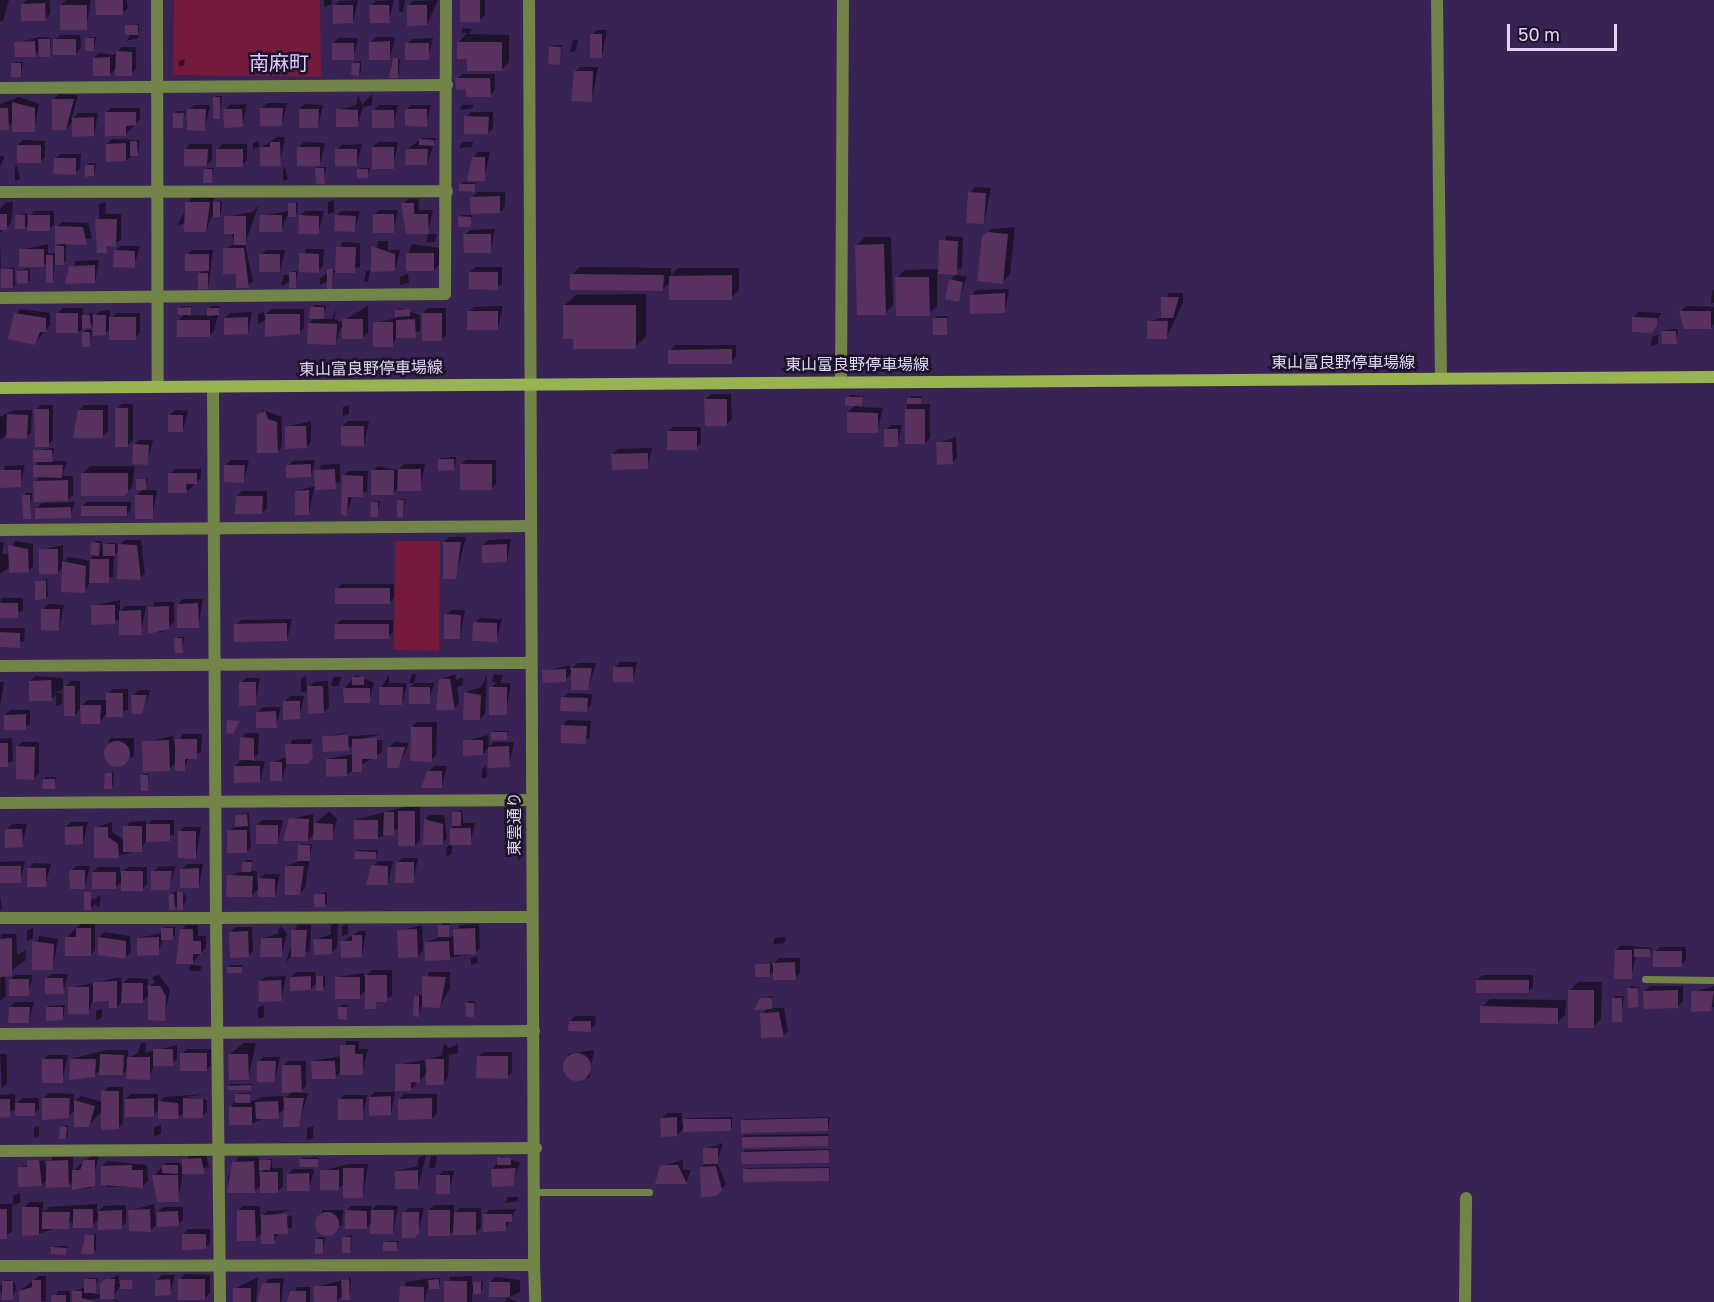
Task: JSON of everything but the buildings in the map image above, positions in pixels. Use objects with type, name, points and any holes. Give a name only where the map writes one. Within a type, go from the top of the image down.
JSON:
[{"type":"main road","name":"東山富良野停車場線","points":[[0,388],[529,382],[1714,377]]},
{"type":"street","points":[[157,0],[158,387]]},
{"type":"street","points":[[0,298],[157,299],[445,294],[446,0]]},
{"type":"street","name":"東雲通り","points":[[529,0],[528,663],[536,1148],[535,1302]]},
{"type":"street","points":[[841,381],[843,0]]},
{"type":"street","points":[[1437,0],[1441,378]]},
{"type":"street","points":[[0,88],[447,85]]},
{"type":"street","points":[[0,192],[447,191]]},
{"type":"street","points":[[213,387],[217,1151],[220,1302]]},
{"type":"street","points":[[0,530],[529,526]]},
{"type":"street","points":[[0,666],[528,663]]},
{"type":"street","points":[[0,803],[530,800]]},
{"type":"street","points":[[0,918],[531,916]]},
{"type":"street","points":[[0,1034],[534,1031]]},
{"type":"street","points":[[0,1151],[536,1148]]},
{"type":"street","points":[[1465,1302],[1466,1198]]},
{"type":"street","points":[[0,1266],[534,1265]]},
{"type":"lane","points":[[1645,979],[1714,980]]},
{"type":"lane","points":[[536,1192],[649,1192]]},
{"type":"shaded area","points":[[174,0],[320,0],[321,77],[173,75]]},
{"type":"shaded area","points":[[395,541],[440,541],[439,651],[394,650]]},
{"type":"district","name":"南麻町","points":[[279,62]]}]
